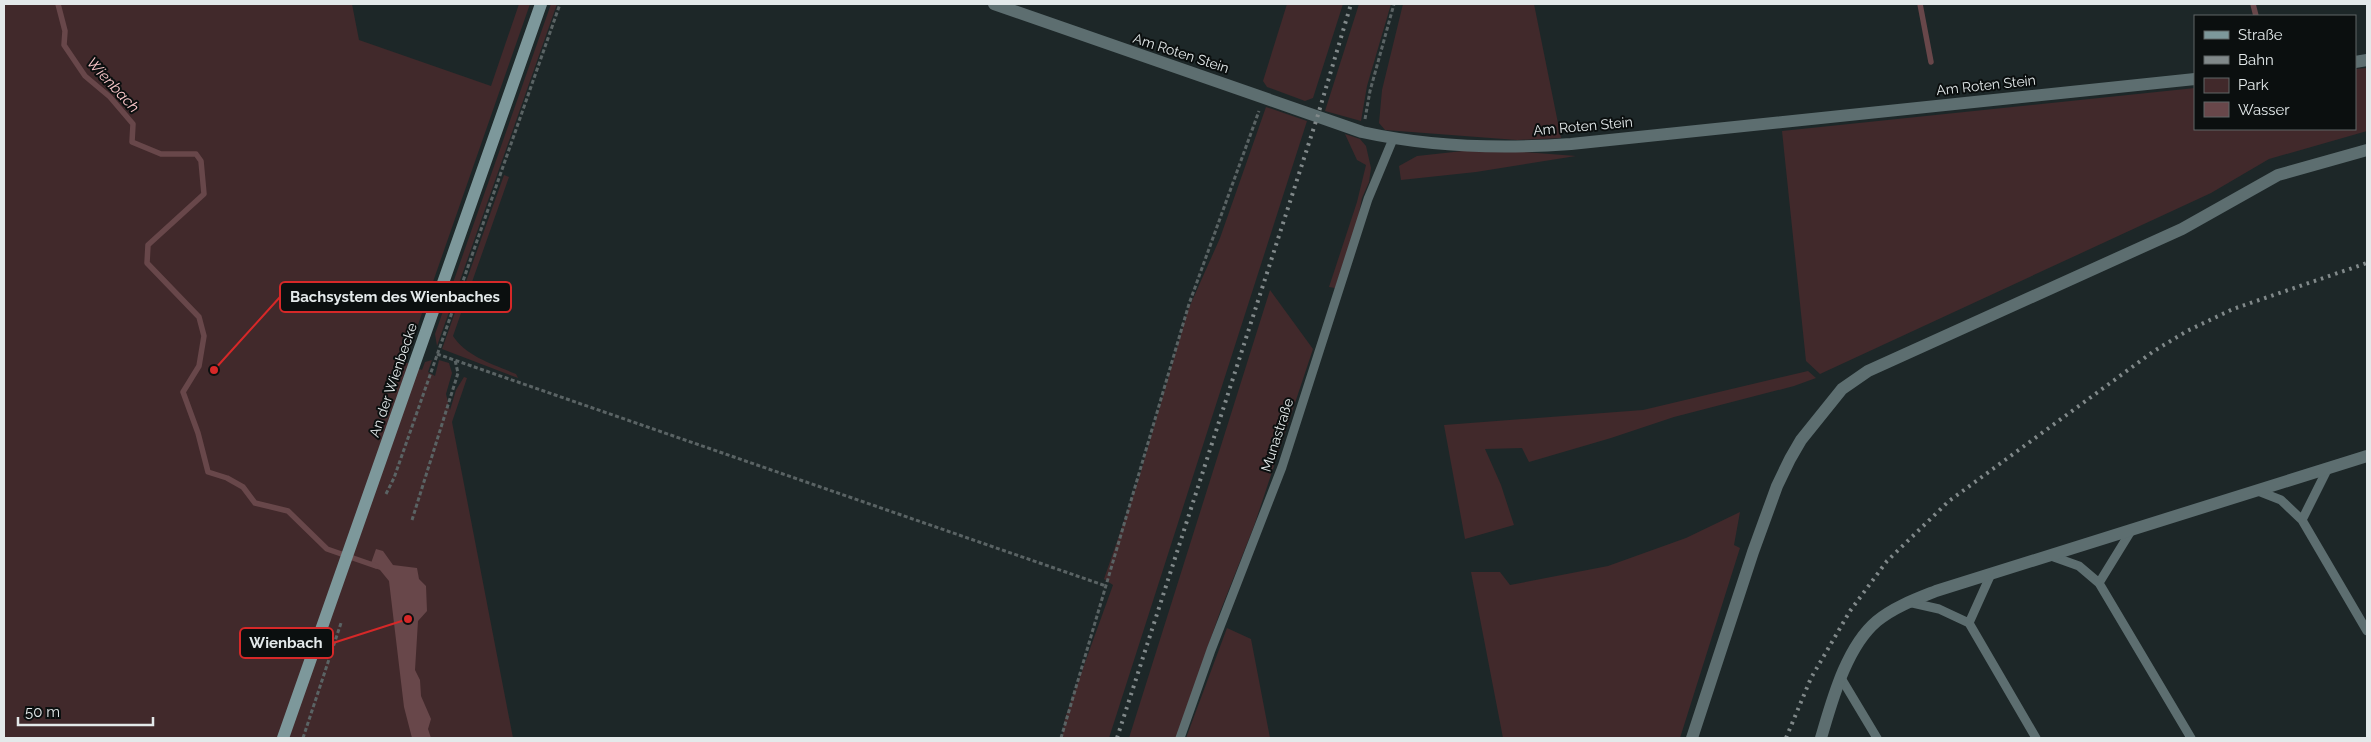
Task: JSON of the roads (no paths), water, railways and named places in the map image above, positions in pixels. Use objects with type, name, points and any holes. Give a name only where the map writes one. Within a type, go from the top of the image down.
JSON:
[{"type":"street","name":"An der Wienbecke","points":[[283,738],[541,4]]},
{"type":"street","name":"Am Roten Stein","points":[[994,4],[1110,46],[1264,96],[1317,118],[1362,132],[1393,139],[1468,145],[1536,146],[1572,144],[2194,79]]},
{"type":"street","points":[[1692,738],[1750,561],[1777,486],[1801,440],[1842,389],[1868,371],[2182,229],[2278,175],[2367,150]]},
{"type":"street","points":[[1820,738],[1841,678],[1861,642],[1877,622],[1908,602],[1936,591],[2367,456]]},
{"type":"lane","name":"Munastraße","points":[[1180,738],[1211,650],[1282,468],[1368,199],[1393,139]]},
{"type":"lane","points":[[2302,520],[2328,468]]},
{"type":"lane","points":[[2258,491],[2280,500],[2302,520],[2367,631]]},
{"type":"lane","points":[[2099,582],[2131,531]]},
{"type":"lane","points":[[2051,556],[2079,566],[2099,582],[2190,738]]},
{"type":"lane","points":[[1969,623],[1991,574]]},
{"type":"lane","points":[[1908,602],[1939,608],[1969,623],[2036,738]]},
{"type":"lane","points":[[1841,678],[1877,738]]},
{"type":"water","points":[[376,549],[383,551],[393,565],[417,568],[419,579],[426,586],[427,611],[418,621],[415,670],[420,680],[421,696],[431,719],[428,729],[431,738],[412,738],[404,707],[389,581],[380,570],[370,566]]},
{"type":"waterway","name":"Wienbach","points":[[58,4],[65,31],[64,45],[85,76],[110,97],[133,124],[132,142],[161,154],[196,154],[201,161],[204,194],[148,245],[147,263],[199,317],[204,336],[199,366],[183,392],[198,433],[208,472],[227,478],[243,487],[255,503],[288,511],[327,549],[376,566]]},
{"type":"waterway","points":[[1920,4],[1931,62]]},
{"type":"waterway","points":[[2253,4],[2256,15]]},
{"type":"railway","points":[[1117,738],[1317,118],[1351,4]]},
{"type":"railway","points":[[1786,738],[1811,678],[1850,611],[1887,561],[1949,501],[2154,351],[2187,331],[2233,309],[2367,263]]},
{"type":"place","name":"Bachsystem des Wienbaches","points":[[214,370]]},
{"type":"place","name":"Wienbach","points":[[408,619]]}]
